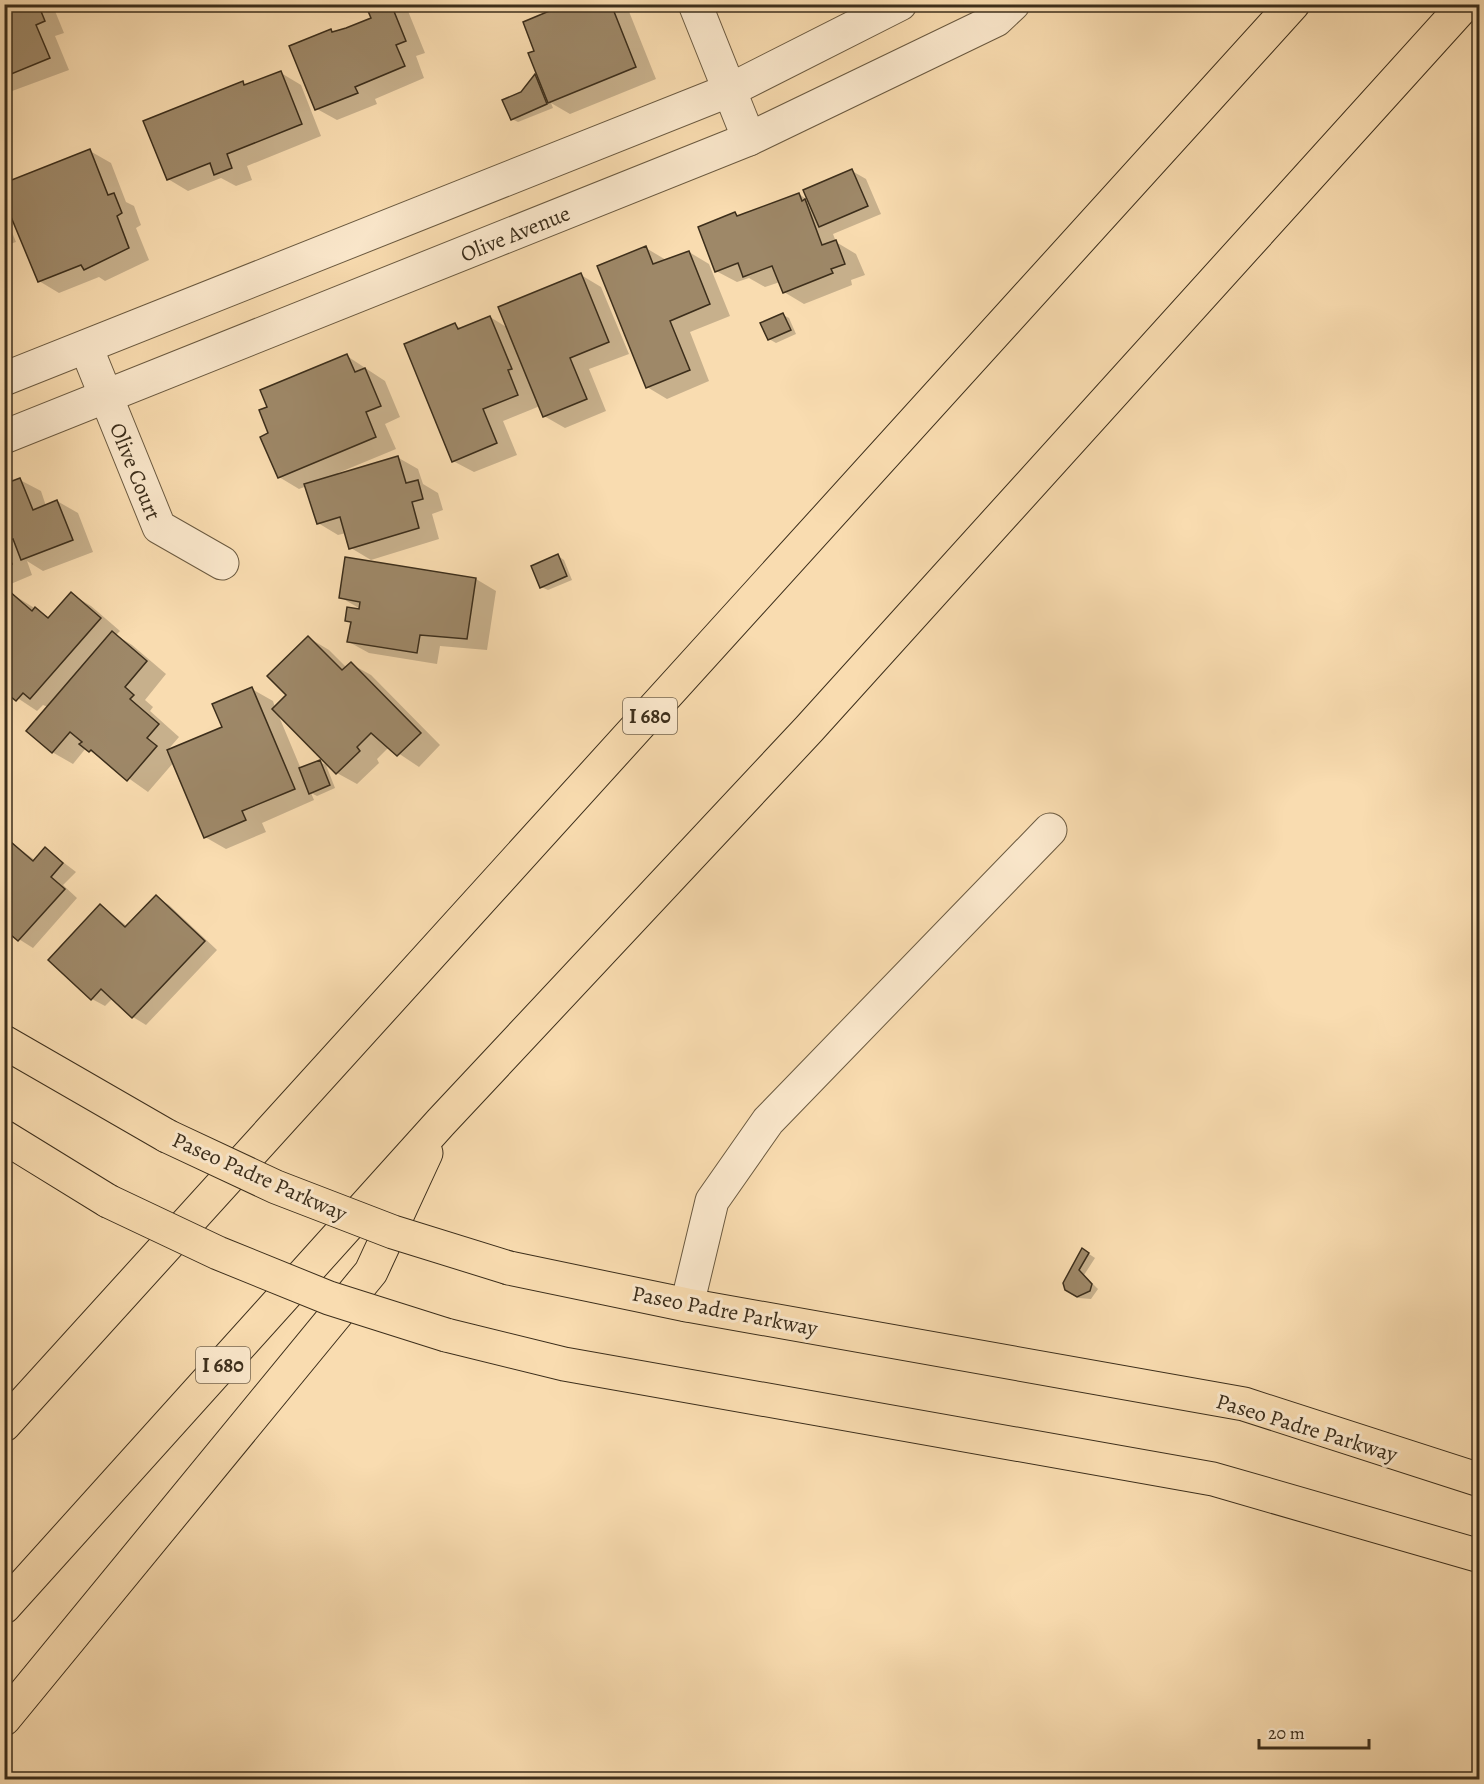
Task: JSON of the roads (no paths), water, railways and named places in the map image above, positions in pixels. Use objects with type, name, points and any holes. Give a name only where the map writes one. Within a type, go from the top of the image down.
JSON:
[{"type":"main road","name":"I 680","points":[[4,1425],[1293,4]]},
{"type":"main road","name":"I 680","points":[[4,1607],[441,1122],[809,729],[1465,4]]},
{"type":"main road","name":"Paseo Padre Parkway","points":[[4,1042],[167,1136],[286,1191],[393,1232],[508,1268],[687,1305],[1244,1404],[1479,1480]]},
{"type":"main road","points":[[4,1719],[371,1272],[441,1122]]},
{"type":"main road","points":[[4,1137],[108,1201],[218,1253],[329,1298],[446,1335],[564,1364],[1213,1479],[1479,1556]]},
{"type":"street","points":[[695,4],[749,139]]},
{"type":"street","points":[[4,379],[730,90],[900,4]]},
{"type":"street","name":"Olive Avenue","points":[[4,437],[749,139],[996,20],[1014,4]]},
{"type":"street","name":"Olive Court","points":[[86,347],[159,527],[222,563]]},
{"type":"street","points":[[687,1305],[712,1201],[768,1121],[1050,830]]}]
